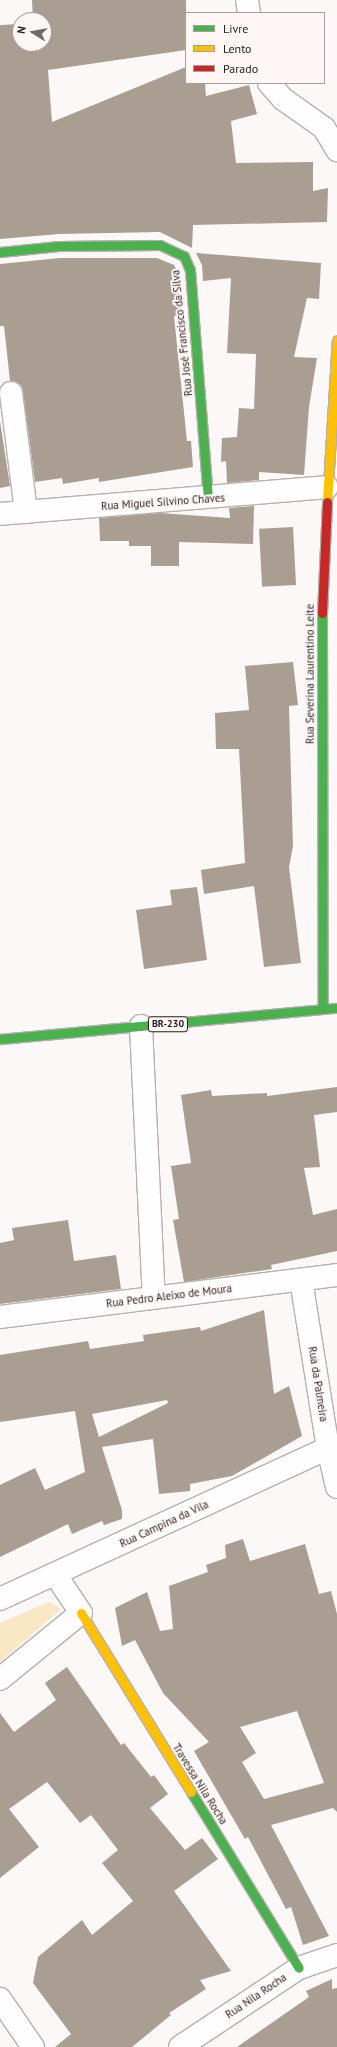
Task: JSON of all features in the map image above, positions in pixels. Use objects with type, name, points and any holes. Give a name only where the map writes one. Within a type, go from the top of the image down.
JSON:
[{"type":"street","points":[[247,0],[249,12]]},
{"type":"street","points":[[270,84],[283,99],[324,128],[337,150]]},
{"type":"street","name":"Rua José Francisco da Silva","points":[[0,252],[59,246],[153,245],[173,250],[184,256],[190,270],[208,498]]},
{"type":"street","name":"Rua Severina Laurentino Leite","points":[[323,1009],[329,580],[327,487],[337,340]]},
{"type":"street","points":[[10,392],[26,512]]},
{"type":"street","name":"Rua Miguel Silvino Chaves","points":[[0,514],[327,487]]},
{"type":"street","name":"BR-230","points":[[0,1039],[337,1008]]},
{"type":"street","points":[[141,1026],[154,1297]]},
{"type":"street","name":"Rua Pedro Aleixo de Moura","points":[[0,1317],[337,1275]]},
{"type":"street","name":"Rua da Palmeira","points":[[301,1280],[328,1448],[337,1487]]},
{"type":"street","name":"Rua Campina da Vila","points":[[0,1599],[328,1448]]},
{"type":"street","points":[[0,1680],[81,1613],[55,1574]]},
{"type":"street","name":"Travessa Nila Rocha","points":[[81,1613],[299,1968]]},
{"type":"street","name":"Rua Nila Rocha","points":[[180,2047],[299,1968],[337,1955]]},
{"type":"street","points":[[0,1999],[33,2047]]},
{"type":"shaded area","points":[[49,1602],[61,1609],[0,1662],[0,1623]]},
{"type":"building","points":[[32,0],[186,0],[185,50],[48,70],[52,122],[185,67],[185,84],[205,84],[206,96],[249,85],[257,114],[231,121],[236,163],[313,162],[313,191],[328,188],[327,222],[193,225],[192,248],[160,232],[59,234],[0,239],[0,25],[12,24],[12,52],[52,52],[52,12],[33,12]]},
{"type":"building","points":[[196,253],[321,263],[319,299],[307,298],[294,357],[317,358],[309,407],[304,475],[259,472],[259,480],[227,483],[226,461],[221,462],[222,438],[237,437],[239,408],[254,409],[256,354],[227,353],[231,278],[203,281],[202,265]]},
{"type":"building","points":[[60,258],[157,258],[174,265],[178,273],[181,315],[174,316],[187,441],[191,441],[193,467],[99,482],[99,478],[63,484],[62,478],[35,482],[23,391],[21,385],[10,381],[4,326],[0,326],[0,264]]},
{"type":"building","points":[[0,421],[10,486],[0,488]]},
{"type":"building","points":[[254,506],[253,544],[179,542],[179,566],[151,566],[151,546],[129,546],[129,541],[100,541],[99,518],[160,513],[230,518],[229,508]]},
{"type":"building","points":[[293,527],[296,585],[262,587],[259,529]]},
{"type":"building","points":[[293,662],[298,705],[289,706],[293,846],[289,867],[301,963],[264,967],[254,886],[204,894],[201,870],[245,863],[239,749],[216,749],[215,713],[249,710],[245,666]]},
{"type":"building","points":[[197,887],[207,960],[144,969],[136,910],[172,905],[170,890]]},
{"type":"building","points":[[337,1087],[337,1112],[314,1115],[320,1167],[304,1168],[313,1215],[337,1209],[337,1251],[271,1265],[272,1269],[184,1282],[173,1220],[179,1219],[171,1166],[191,1163],[181,1095],[211,1090],[212,1096],[267,1093],[267,1096]]},
{"type":"building","points":[[68,1220],[74,1261],[116,1255],[121,1289],[0,1304],[0,1243],[14,1240],[12,1228]]},
{"type":"building","points":[[264,1310],[274,1394],[289,1386],[302,1436],[232,1476],[190,1484],[190,1491],[159,1494],[153,1439],[102,1447],[122,1510],[122,1519],[104,1525],[102,1521],[72,1534],[68,1524],[0,1557],[0,1485],[35,1468],[45,1490],[85,1472],[75,1411],[0,1422],[0,1355],[88,1341],[90,1349],[144,1341],[143,1335],[200,1327],[201,1331]],"holes":[[[167,1400],[168,1403],[99,1437],[92,1414]]]},
{"type":"building","points":[[243,1539],[250,1561],[305,1544],[319,1594],[331,1591],[337,1614],[337,1812],[333,1808],[271,1825],[329,1936],[303,1945],[291,1907],[286,1909],[248,1837],[245,1839],[194,1751],[209,1742],[163,1693],[135,1640],[122,1646],[115,1608],[147,1592],[160,1631],[173,1629],[169,1586],[208,1572],[206,1565],[226,1558],[225,1545]],"holes":[[[297,1711],[324,1783],[264,1799],[242,1762],[256,1753],[240,1727]]]},
{"type":"building","points":[[67,1667],[121,1745],[124,1743],[151,1777],[154,1775],[168,1794],[150,1808],[185,1850],[202,1838],[218,1859],[174,1891],[231,1971],[200,1980],[206,1989],[169,2013],[171,2015],[132,2047],[55,2047],[71,2034],[33,1983],[38,1957],[82,1920],[92,1935],[133,1901],[102,1863],[118,1850],[91,1815],[80,1823],[47,1782],[9,1809],[39,1847],[0,1878],[0,1713],[14,1732],[56,1700],[45,1683]]},
{"type":"building","points":[[332,1979],[332,1989],[337,1988],[337,2047],[237,2047],[309,1997],[306,1991]]},
{"type":"traffic: fast","points":[[0,252],[59,246],[160,245],[184,256],[190,270],[208,498]]},
{"type":"traffic: fast","points":[[322,613],[323,1009]]},
{"type":"traffic: fast","points":[[0,1039],[337,1008]]},
{"type":"traffic: fast","points":[[191,1792],[299,1968]]},
{"type":"traffic: slow","points":[[327,502],[337,340]]},
{"type":"traffic: slow","points":[[81,1613],[191,1792]]},
{"type":"traffic: jam","points":[[322,613],[327,502]]}]
